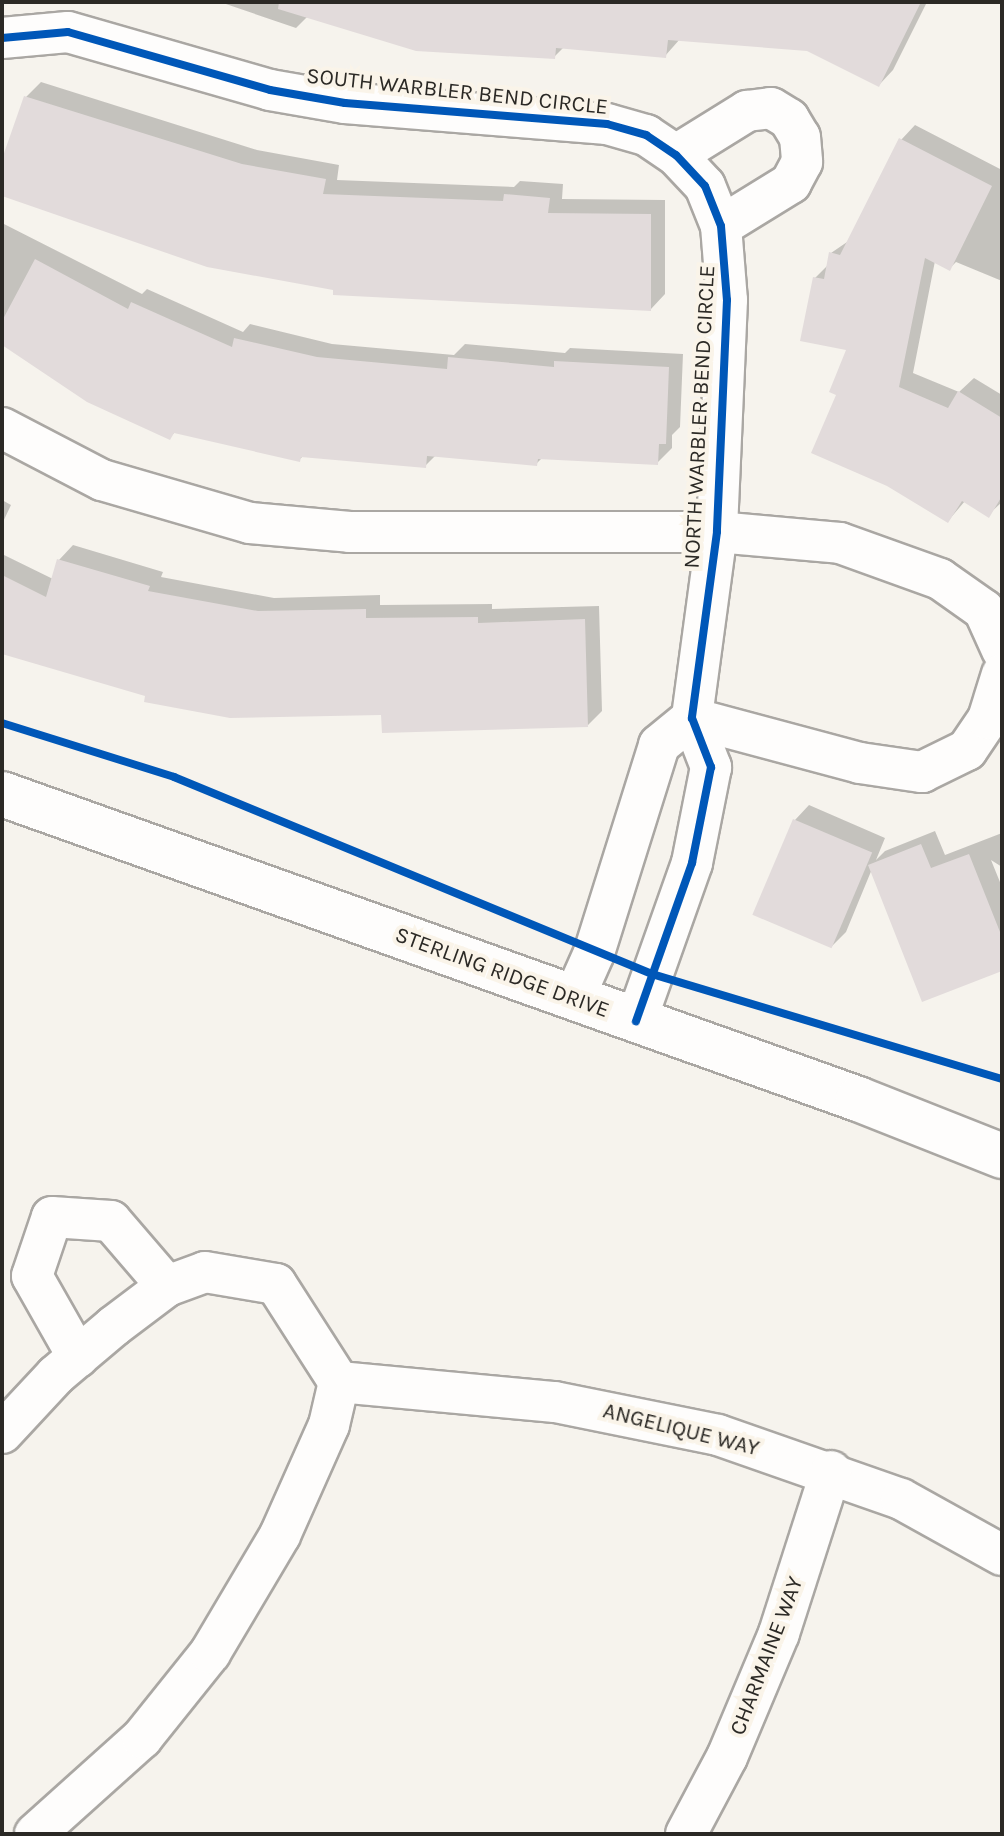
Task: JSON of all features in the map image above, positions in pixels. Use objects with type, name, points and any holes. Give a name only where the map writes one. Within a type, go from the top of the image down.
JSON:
[{"type":"street","name":"SOUTH WARBLER BEND CIRCLE","points":[[2,38],[68,32],[270,90],[345,103],[607,124],[646,135],[676,155],[705,186]]},
{"type":"street","points":[[676,155],[747,111],[771,108],[789,119],[800,137],[802,162],[791,183],[721,226]]},
{"type":"street","name":"NORTH WARBLER BEND CIRCLE","points":[[636,1021],[692,863],[711,767],[692,718],[717,532],[727,300],[721,226],[705,186]]},
{"type":"street","points":[[2,428],[102,480],[250,523],[350,532],[717,532],[840,543],[940,579],[984,610],[1002,650]]},
{"type":"street","points":[[574,998],[594,953],[659,745],[692,718],[860,763],[922,772],[967,750],[988,719],[1002,674]]},
{"type":"street","name":"STERLING RIDGE DRIVE","points":[[2,794],[574,998],[1002,1156]]},
{"type":"street","points":[[78,1357],[32,1276],[52,1217],[111,1221],[167,1286]]},
{"type":"street","points":[[2,1433],[78,1357],[167,1286],[205,1272],[276,1284],[339,1382],[329,1425],[280,1535],[210,1653],[142,1738],[35,1834]]},
{"type":"street","name":"ANGELIQUE WAY","points":[[339,1382],[555,1402],[648,1418],[831,1471],[901,1499],[1002,1555]]},
{"type":"street","name":"CHARMAINE WAY","points":[[686,1834],[727,1757],[779,1633],[831,1471]]},
{"type":"building","points":[[279,2],[921,2],[879,87],[807,51],[668,40],[666,58],[556,48],[555,59],[416,51],[278,9]]},
{"type":"building","points":[[24,96],[242,164],[326,179],[323,194],[503,201],[504,194],[550,198],[548,213],[651,214],[651,311],[333,295],[333,290],[207,267],[2,196],[2,159]]},
{"type":"building","points":[[899,138],[992,186],[950,271],[925,258],[899,387],[948,408],[958,391],[1002,418],[1002,496],[989,518],[962,501],[948,523],[887,486],[811,453],[836,395],[829,392],[846,350],[800,341],[813,277],[824,279],[829,252],[840,255]]},
{"type":"building","points":[[35,259],[128,309],[131,302],[232,347],[234,338],[317,357],[447,369],[448,357],[554,367],[554,361],[669,367],[666,444],[659,444],[658,465],[538,459],[537,466],[427,456],[426,468],[301,457],[300,462],[174,433],[170,440],[87,402],[2,345],[2,321]]},
{"type":"building","points":[[57,559],[150,586],[148,591],[258,611],[366,609],[366,618],[478,617],[478,623],[585,619],[588,727],[382,733],[381,715],[230,718],[144,702],[145,696],[2,654],[2,575],[46,597]]},
{"type":"building","points":[[793,819],[872,853],[832,948],[752,915]]},
{"type":"building","points":[[921,844],[931,868],[969,854],[1002,937],[1002,971],[922,1002],[868,865]]},
{"type":"cycle path","points":[[2,38],[68,32],[270,90],[345,103],[607,124],[646,135],[676,155],[705,186],[721,226],[727,300],[717,532],[692,718],[711,767],[692,863],[636,1021]]},
{"type":"cycle path","points":[[2,723],[174,777],[652,974],[1002,1079]]}]
